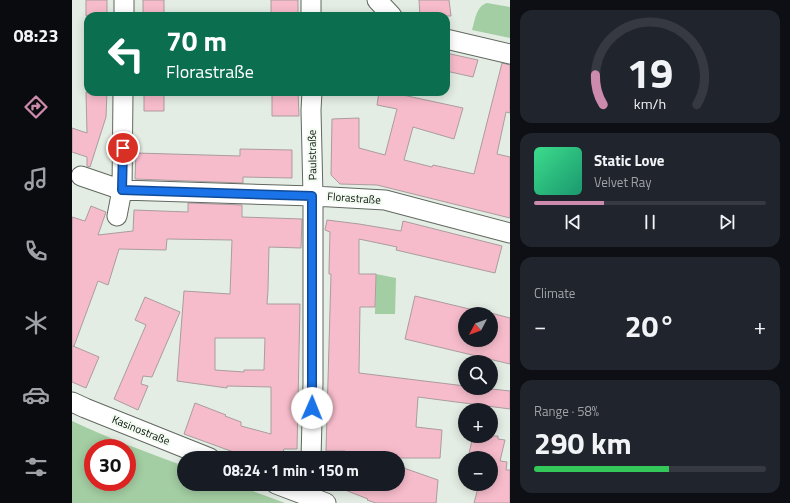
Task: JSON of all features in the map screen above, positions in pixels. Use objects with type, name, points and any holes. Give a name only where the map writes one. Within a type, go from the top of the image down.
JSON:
[{"type":"street","points":[[124,0],[124,12]]},
{"type":"street","points":[[311,0],[311,12]]},
{"type":"street","points":[[376,0],[388,12]]},
{"type":"street","points":[[450,40],[510,54]]},
{"type":"street","points":[[117,216],[122,190],[123,96]]},
{"type":"street","name":"Paulstraße","points":[[311,451],[313,383],[312,96]]},
{"type":"street","name":"Florastraße","points":[[81,176],[122,190],[312,196],[385,200],[510,233]]},
{"type":"street","name":"Kasinostraße","points":[[72,402],[192,451]]},
{"type":"street","points":[[301,491],[315,495]]},
{"type":"green space","points":[[487,3],[510,7],[510,38],[472,30],[478,10]]},
{"type":"green space","points":[[376,274],[396,278],[395,314],[375,314]]},
{"type":"green space","points":[[72,421],[113,439],[84,439],[84,491],[136,491],[136,448],[177,463],[177,491],[253,491],[285,503],[72,503]]},
{"type":"building","points":[[86,0],[107,0],[107,12],[86,12]]},
{"type":"building","points":[[143,0],[164,0],[164,12],[143,12]]},
{"type":"building","points":[[271,0],[298,0],[298,12],[271,12]]},
{"type":"building","points":[[419,0],[449,0],[451,16],[450,12],[420,12]]},
{"type":"building","points":[[450,54],[478,60],[473,77],[450,72]]},
{"type":"building","points":[[502,63],[510,65],[510,113],[506,112],[497,154],[510,157],[510,218],[377,185],[340,184],[331,175],[332,119],[359,118],[359,148],[385,155],[397,109],[377,105],[378,96],[408,96],[463,108],[454,139],[413,127],[404,160],[432,167],[433,165],[474,174]]},
{"type":"building","points":[[86,96],[107,96],[106,117],[90,167],[87,166],[87,157],[72,152],[72,128],[87,133]]},
{"type":"building","points":[[144,96],[164,96],[164,111],[144,111]]},
{"type":"building","points":[[272,96],[298,96],[299,116],[272,116]]},
{"type":"building","points":[[240,149],[292,150],[292,178],[243,177],[243,183],[135,179],[136,153],[240,156]]},
{"type":"building","points":[[188,203],[242,205],[242,217],[302,219],[301,248],[269,247],[267,304],[300,304],[297,449],[284,449],[283,451],[231,451],[184,434],[195,403],[241,422],[241,426],[271,434],[271,387],[227,386],[227,388],[177,381],[184,291],[230,294],[232,240],[167,239],[166,250],[119,249],[108,285],[98,281],[73,346],[99,357],[86,388],[72,382],[72,217],[85,221],[91,206],[106,212],[98,235],[133,231],[134,210],[188,212]],"holes":[[[215,338],[265,338],[264,370],[244,370],[244,372],[215,370]]]},
{"type":"building","points":[[327,220],[401,231],[403,221],[502,246],[495,273],[396,250],[397,247],[359,239],[359,274],[376,274],[375,307],[360,307],[359,373],[458,385],[458,395],[498,395],[498,390],[510,391],[510,409],[498,407],[498,403],[464,403],[418,397],[416,427],[442,430],[440,458],[405,458],[405,451],[326,451],[331,274],[329,274],[330,232],[325,230]]},
{"type":"building","points":[[415,296],[461,307],[458,307],[458,347],[498,347],[498,315],[510,318],[510,364],[498,361],[498,355],[472,355],[405,339]]},
{"type":"building","points":[[145,297],[180,312],[152,377],[143,376],[141,384],[148,386],[138,410],[114,399],[146,325],[135,320]]},
{"type":"building","points":[[498,439],[505,440],[500,461],[507,462],[506,470],[510,470],[510,503],[474,503],[477,491],[498,491],[498,451],[470,451],[471,443],[498,443]]},
{"type":"building","points":[[405,468],[438,480],[436,503],[376,503],[367,500],[368,499],[348,491],[405,491]]},
{"type":"route","points":[[123,148],[122,190],[312,196],[312,408]]}]
